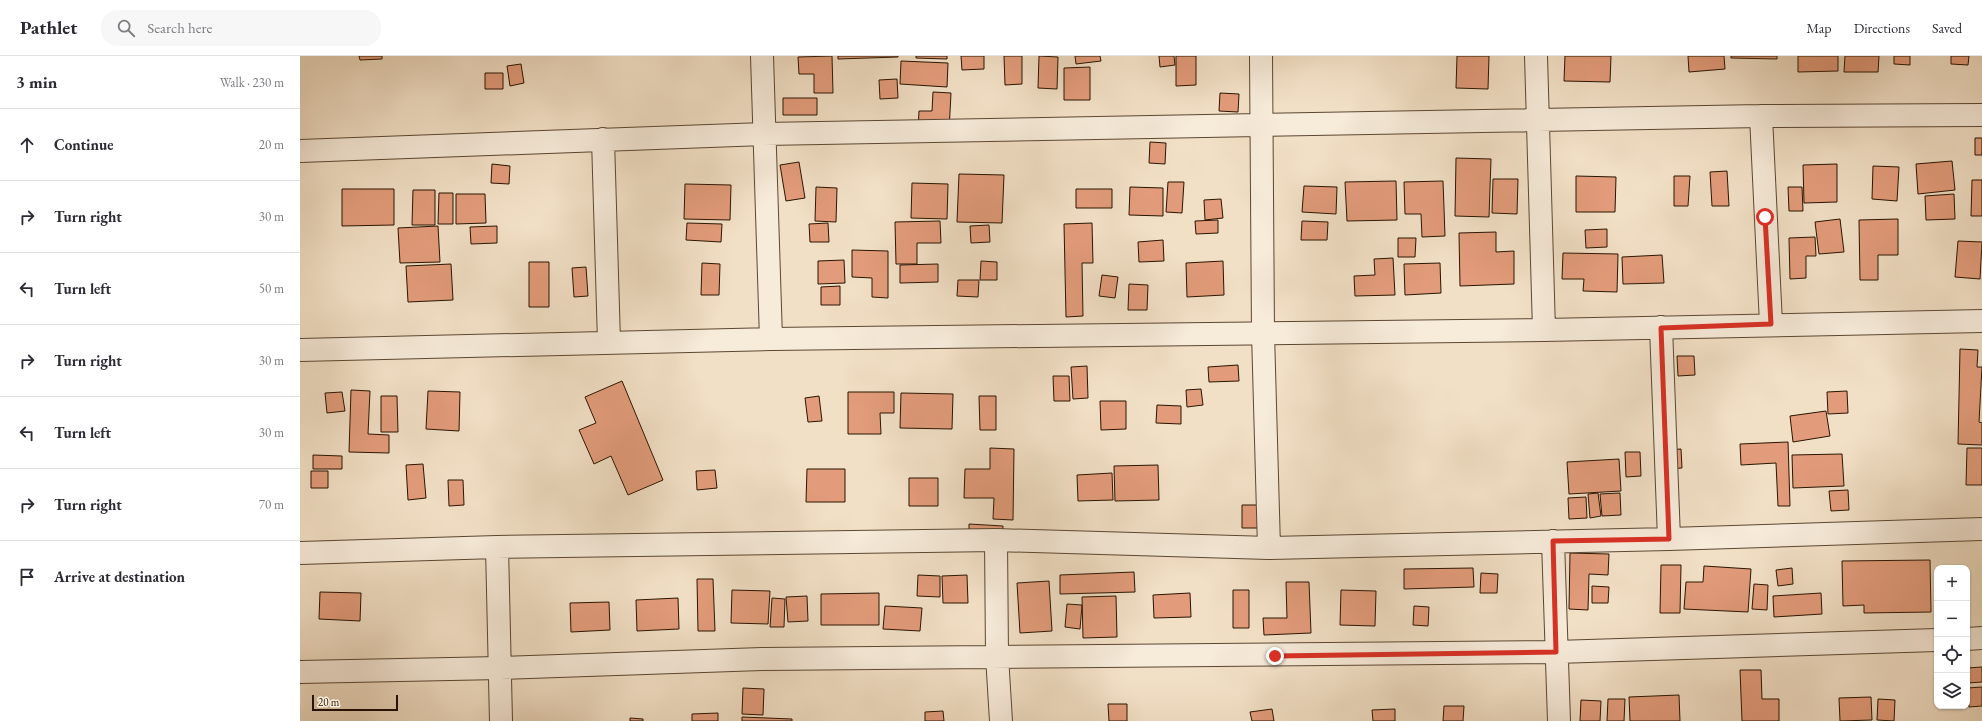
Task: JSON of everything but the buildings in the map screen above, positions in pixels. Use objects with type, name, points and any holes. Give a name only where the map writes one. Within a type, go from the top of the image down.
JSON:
[{"type":"street","points":[[762,56],[771,339]]},
{"type":"street","points":[[1261,56],[1263,333],[1269,548]]},
{"type":"street","points":[[1536,56],[1544,330]]},
{"type":"street","points":[[300,151],[764,134],[1261,125],[1538,122],[1761,116],[1982,115]]},
{"type":"street","points":[[1761,116],[1771,324]]},
{"type":"street","points":[[603,139],[609,342]]},
{"type":"street","points":[[300,350],[771,339],[1544,330],[1771,324],[1982,321]]},
{"type":"street","points":[[1661,328],[1669,539]]},
{"type":"street","points":[[300,553],[497,547],[996,540],[1269,548],[1669,539],[1982,529]]},
{"type":"street","points":[[996,540],[997,656],[1001,721]]},
{"type":"street","points":[[1553,541],[1558,721]]},
{"type":"street","points":[[497,547],[501,721]]},
{"type":"street","points":[[1970,639],[1982,638]]},
{"type":"street","points":[[300,672],[500,668],[762,659],[1556,652],[1934,640]]},
{"type":"route","points":[[1275,656],[1556,652],[1553,541],[1669,539],[1661,328],[1771,324],[1765,217]]}]
